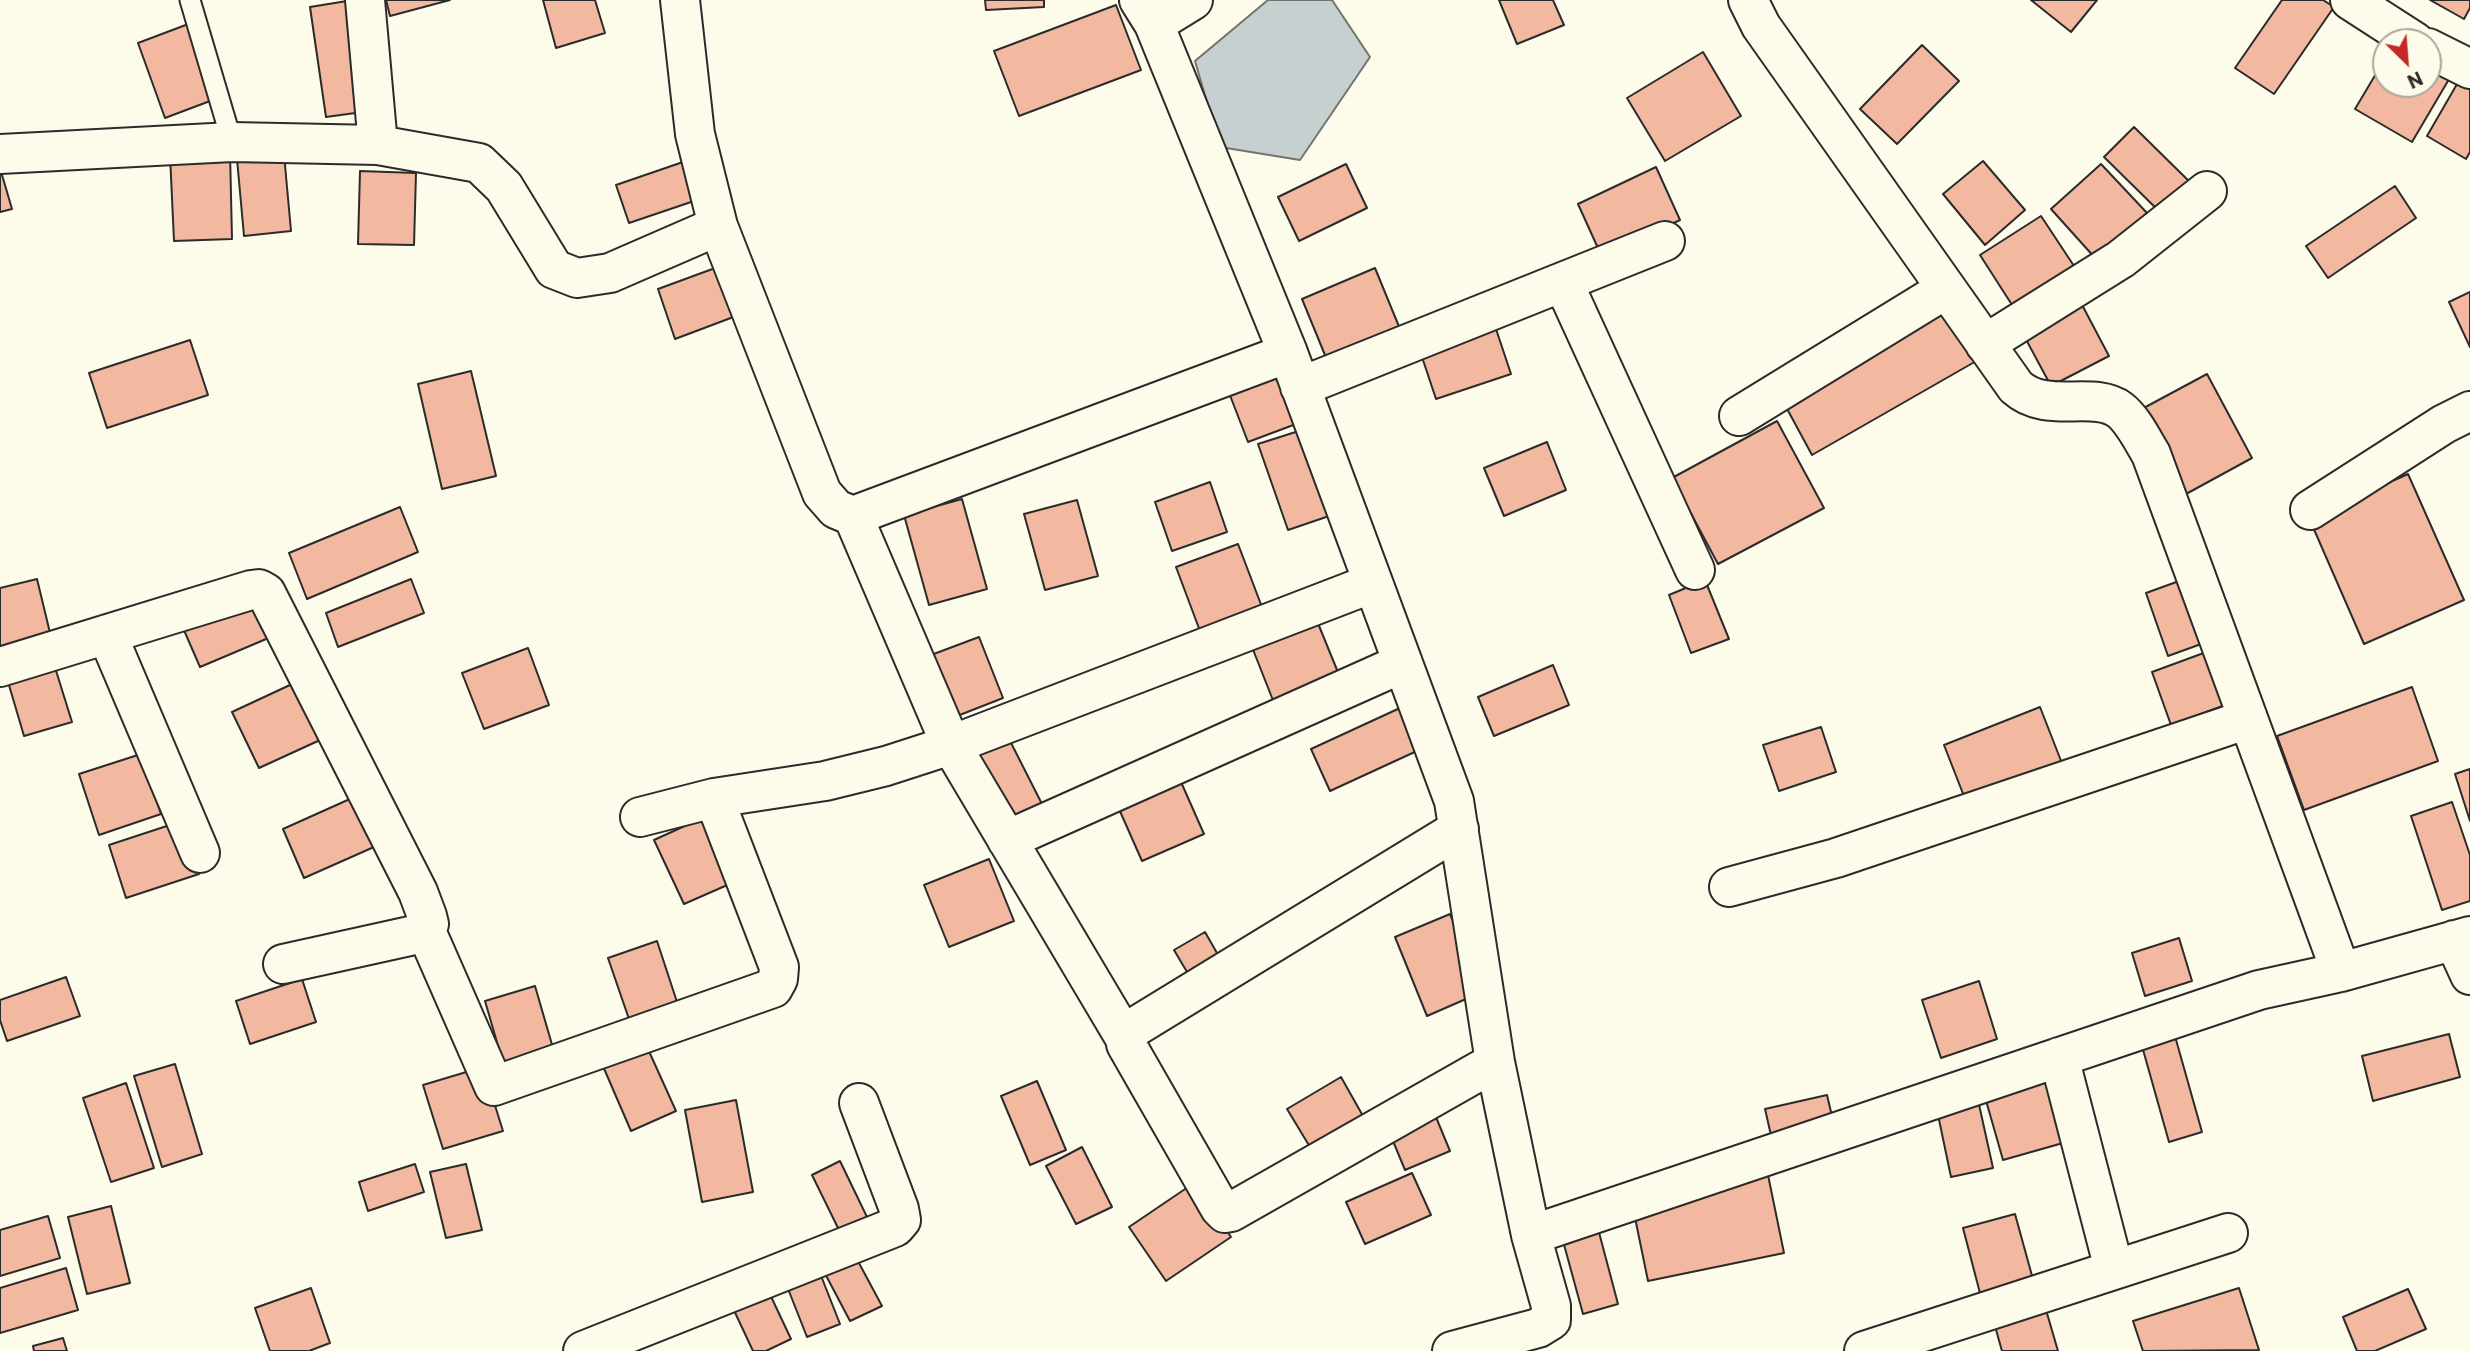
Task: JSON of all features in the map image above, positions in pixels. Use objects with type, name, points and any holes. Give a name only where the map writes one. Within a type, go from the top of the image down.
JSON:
[{"type":"street","points":[[365,0],[378,145]]},
{"type":"street","points":[[680,0],[695,134],[718,226],[822,493],[836,509],[853,516],[1563,282],[1665,241]]},
{"type":"street","points":[[1194,0],[1147,12],[1294,370],[1454,801],[1494,1062],[1531,1235],[1551,1306],[1550,1320],[1538,1328],[1452,1351]]},
{"type":"street","points":[[1748,0],[1761,26],[2016,387],[2035,400],[2106,404],[2120,410],[2151,454],[2341,972]]},
{"type":"street","points":[[2350,0],[2393,28]]},
{"type":"street","points":[[2442,55],[2470,69]]},
{"type":"street","points":[[0,153],[232,142],[378,145],[479,163],[504,187],[554,269],[578,278],[610,273],[718,226]]},
{"type":"street","points":[[1985,344],[2122,259],[2207,191]]},
{"type":"street","points":[[1563,282],[1695,570]]},
{"type":"street","points":[[1739,416],[1947,289]]},
{"type":"street","points":[[2310,510],[2444,424],[2470,411]]},
{"type":"street","points":[[853,516],[951,745],[1125,1038],[1126,1044],[1225,1213],[1494,1062]]},
{"type":"street","points":[[0,667],[107,634],[257,582],[266,593],[418,892],[429,924],[426,931],[494,1086],[773,988],[778,979],[779,967],[714,797]]},
{"type":"street","points":[[640,817],[714,797],[825,780],[951,745],[1373,583]]},
{"type":"street","points":[[107,634],[200,853]]},
{"type":"street","points":[[1007,840],[1403,663]]},
{"type":"street","points":[[1729,887],[1849,853],[2248,719]]},
{"type":"street","points":[[1125,1038],[1130,1030],[1459,828]]},
{"type":"street","points":[[283,964],[426,931]]},
{"type":"street","points":[[1531,1235],[2259,990],[2341,972],[2462,938],[2470,975]]},
{"type":"street","points":[[2059,1057],[2115,1269]]},
{"type":"street","points":[[583,1351],[895,1227],[901,1220],[899,1209],[859,1103]]},
{"type":"street","points":[[1864,1351],[2228,1233]]},
{"type":"lane","points":[[190,0],[232,142]]},
{"type":"shaded area","points":[[1268,0],[1332,0],[1370,57],[1300,160],[1220,147],[1195,61]]},
{"type":"building","points":[[353,0],[370,111],[326,117],[310,7]]},
{"type":"building","points":[[386,0],[450,0],[390,16]]},
{"type":"building","points":[[543,0],[595,0],[605,33],[556,48]]},
{"type":"building","points":[[985,0],[1044,0],[1044,7],[986,10]]},
{"type":"building","points":[[1499,0],[1553,0],[1564,25],[1517,44]]},
{"type":"building","points":[[2031,0],[2097,0],[2071,32]]},
{"type":"building","points":[[2282,0],[2323,0],[2334,7],[2274,94],[2235,68]]},
{"type":"building","points":[[2430,0],[2470,0],[2470,8],[2464,19]]},
{"type":"building","points":[[1116,5],[1141,70],[1019,116],[994,51]]},
{"type":"building","points":[[191,23],[218,98],[165,118],[138,43]]},
{"type":"building","points":[[1922,45],[1959,81],[1897,144],[1860,109]]},
{"type":"building","points":[[1703,52],[1741,116],[1665,161],[1627,98]]},
{"type":"building","points":[[2442,62],[2455,69],[2442,91]]},
{"type":"building","points":[[2464,72],[2470,75],[2470,152],[2466,159],[2427,136]]},
{"type":"building","points":[[2372,80],[2372,98],[2438,98],[2412,142],[2355,109]]},
{"type":"building","points":[[2134,127],[2197,189],[2167,219],[2104,157]]},
{"type":"building","points":[[230,152],[232,239],[174,241],[170,155]]},
{"type":"building","points":[[284,154],[291,231],[244,236],[237,159]]},
{"type":"building","points":[[1983,161],[2025,210],[1985,245],[1943,194]]},
{"type":"building","points":[[683,162],[697,200],[629,223],[616,185]]},
{"type":"building","points":[[1346,164],[1367,208],[1299,241],[1278,197]]},
{"type":"building","points":[[2101,164],[2147,213],[2096,259],[2051,209]]},
{"type":"building","points":[[1656,167],[1680,220],[1602,257],[1578,204]]},
{"type":"building","points":[[0,168],[12,209],[0,212]]},
{"type":"building","points":[[360,171],[416,173],[414,245],[358,244]]},
{"type":"building","points":[[2395,186],[2416,218],[2328,278],[2306,246]]},
{"type":"building","points":[[2041,216],[2076,269],[2014,308],[1980,255]]},
{"type":"building","points":[[726,264],[744,313],[675,339],[658,289]]},
{"type":"building","points":[[1375,268],[1400,329],[1327,360],[1302,299]]},
{"type":"building","points":[[2470,292],[2470,347],[2449,302]]},
{"type":"building","points":[[1945,299],[1978,360],[1812,455],[1779,394]]},
{"type":"building","points":[[2080,301],[2109,356],[2051,386],[2022,332]]},
{"type":"building","points":[[1496,329],[1511,374],[1436,399],[1421,354]]},
{"type":"building","points":[[190,340],[208,395],[107,428],[89,373]]},
{"type":"building","points":[[1282,364],[1304,421],[1248,442],[1226,385]]},
{"type":"building","points":[[471,371],[496,476],[442,489],[418,384]]},
{"type":"building","points":[[2207,374],[2252,458],[2186,494],[2140,410]]},
{"type":"building","points":[[1777,421],[1824,508],[1718,564],[1672,478]]},
{"type":"building","points":[[1305,429],[1335,514],[1288,530],[1258,444]]},
{"type":"building","points":[[1547,442],[1566,490],[1504,516],[1484,468]]},
{"type":"building","points":[[2408,474],[2464,600],[2364,644],[2309,518]]},
{"type":"building","points":[[1210,482],[1227,532],[1172,551],[1155,502]]},
{"type":"building","points":[[962,499],[987,589],[929,605],[904,515]]},
{"type":"building","points":[[1077,500],[1098,576],[1045,590],[1024,514]]},
{"type":"building","points":[[400,507],[418,552],[307,599],[289,553]]},
{"type":"building","points":[[1238,544],[1265,615],[1203,639],[1176,567]]},
{"type":"building","points":[[2193,576],[2215,639],[2168,656],[2146,593]]},
{"type":"building","points":[[37,579],[51,637],[0,650],[0,588]]},
{"type":"building","points":[[411,579],[424,613],[338,647],[326,613]]},
{"type":"building","points":[[1705,580],[1729,639],[1691,653],[1669,595]]},
{"type":"building","points":[[261,595],[278,634],[200,667],[183,628]]},
{"type":"building","points":[[1315,616],[1344,687],[1278,713],[1250,642]]},
{"type":"building","points":[[979,637],[1003,698],[947,720],[923,658]]},
{"type":"building","points":[[2220,647],[2239,700],[2171,725],[2152,672]]},
{"type":"building","points":[[528,648],[549,705],[484,729],[462,673]]},
{"type":"building","points":[[53,661],[72,722],[24,736],[6,675]]},
{"type":"building","points":[[1553,665],[1569,705],[1494,736],[1478,697]]},
{"type":"building","points":[[305,678],[331,735],[259,768],[232,712]]},
{"type":"building","points":[[2412,687],[2438,761],[2304,810],[2277,736]]},
{"type":"building","points":[[2040,707],[2065,771],[1969,809],[1944,745]]},
{"type":"building","points":[[1400,708],[1419,750],[1330,791],[1311,749]]},
{"type":"building","points":[[1821,727],[1836,772],[1779,791],[1763,745]]},
{"type":"building","points":[[1006,733],[1044,808],[1008,826],[970,751]]},
{"type":"building","points":[[141,754],[161,814],[99,835],[79,774]]},
{"type":"building","points":[[2470,769],[2470,821],[2455,774]]},
{"type":"building","points":[[1181,782],[1204,834],[1142,861],[1119,809]]},
{"type":"building","points":[[361,794],[383,843],[304,878],[283,829]]},
{"type":"building","points":[[2452,802],[2470,855],[2470,901],[2442,910],[2411,816]]},
{"type":"building","points":[[711,814],[741,879],[684,904],[654,840]]},
{"type":"building","points":[[182,821],[199,874],[126,898],[109,845]]},
{"type":"building","points":[[989,859],[1014,921],[949,947],[924,885]]},
{"type":"building","points":[[1450,914],[1482,992],[1427,1016],[1395,937]]},
{"type":"building","points":[[1205,932],[1221,960],[1190,977],[1174,950]]},
{"type":"building","points":[[2179,938],[2192,981],[2145,996],[2132,953]]},
{"type":"building","points":[[657,941],[678,1005],[630,1022],[608,958]]},
{"type":"building","points":[[66,977],[80,1016],[7,1041],[0,1020],[0,1000]]},
{"type":"building","points":[[302,979],[316,1022],[250,1044],[236,1001]]},
{"type":"building","points":[[1979,981],[1997,1039],[1941,1058],[1922,1000]]},
{"type":"building","points":[[535,986],[553,1048],[503,1063],[485,1001]]},
{"type":"building","points":[[2173,1029],[2202,1132],[2169,1142],[2140,1039]]},
{"type":"building","points":[[2449,1034],[2460,1077],[2373,1101],[2362,1056]]},
{"type":"building","points":[[643,1038],[676,1111],[631,1131],[599,1057]]},
{"type":"building","points":[[175,1064],[202,1154],[162,1167],[134,1076]]},
{"type":"building","points":[[483,1067],[503,1131],[443,1149],[423,1085]]},
{"type":"building","points":[[2051,1071],[2070,1141],[2003,1160],[1983,1090]]},
{"type":"building","points":[[1341,1077],[1363,1116],[1310,1147],[1287,1109]]},
{"type":"building","points":[[1037,1081],[1066,1150],[1030,1165],[1001,1096]]},
{"type":"building","points":[[126,1083],[154,1168],[111,1182],[83,1098]]},
{"type":"building","points":[[1827,1095],[1835,1129],[1773,1144],[1765,1109]]},
{"type":"building","points":[[736,1100],[753,1192],[702,1202],[685,1110]]},
{"type":"building","points":[[1978,1100],[1993,1168],[1951,1177],[1937,1110]]},
{"type":"building","points":[[1433,1110],[1450,1151],[1405,1170],[1388,1129]]},
{"type":"building","points":[[1082,1147],[1112,1207],[1076,1224],[1046,1166]]},
{"type":"building","points":[[840,1161],[867,1217],[839,1230],[812,1175]]},
{"type":"building","points":[[415,1164],[424,1192],[368,1211],[359,1182]]},
{"type":"building","points":[[466,1164],[482,1230],[446,1238],[430,1172]]},
{"type":"building","points":[[1412,1173],[1431,1215],[1365,1244],[1346,1202]]},
{"type":"building","points":[[1768,1175],[1784,1253],[1648,1281],[1632,1203]]},
{"type":"building","points":[[1194,1183],[1231,1237],[1166,1281],[1129,1227]]},
{"type":"building","points":[[111,1206],[130,1283],[87,1294],[68,1217]]},
{"type":"building","points":[[2015,1214],[2034,1283],[1981,1297],[1963,1228]]},
{"type":"building","points":[[48,1216],[60,1258],[0,1276],[0,1230]]},
{"type":"building","points":[[1596,1221],[1618,1304],[1583,1314],[1560,1230]]},
{"type":"building","points":[[852,1250],[882,1306],[850,1321],[821,1266]]},
{"type":"building","points":[[816,1263],[840,1324],[807,1337],[783,1276]]},
{"type":"building","points":[[66,1268],[78,1310],[0,1333],[0,1288]]},
{"type":"building","points":[[311,1288],[330,1343],[309,1351],[270,1351],[255,1308]]},
{"type":"building","points":[[767,1288],[791,1339],[766,1351],[753,1351],[731,1304]]},
{"type":"building","points":[[2239,1288],[2259,1350],[2143,1351],[2133,1321]]},
{"type":"building","points":[[2408,1289],[2426,1329],[2375,1351],[2357,1351],[2343,1317]]},
{"type":"building","points":[[2042,1296],[2058,1351],[2002,1351],[1991,1312]]},
{"type":"building","points":[[63,1338],[67,1351],[34,1351],[33,1346]]}]
